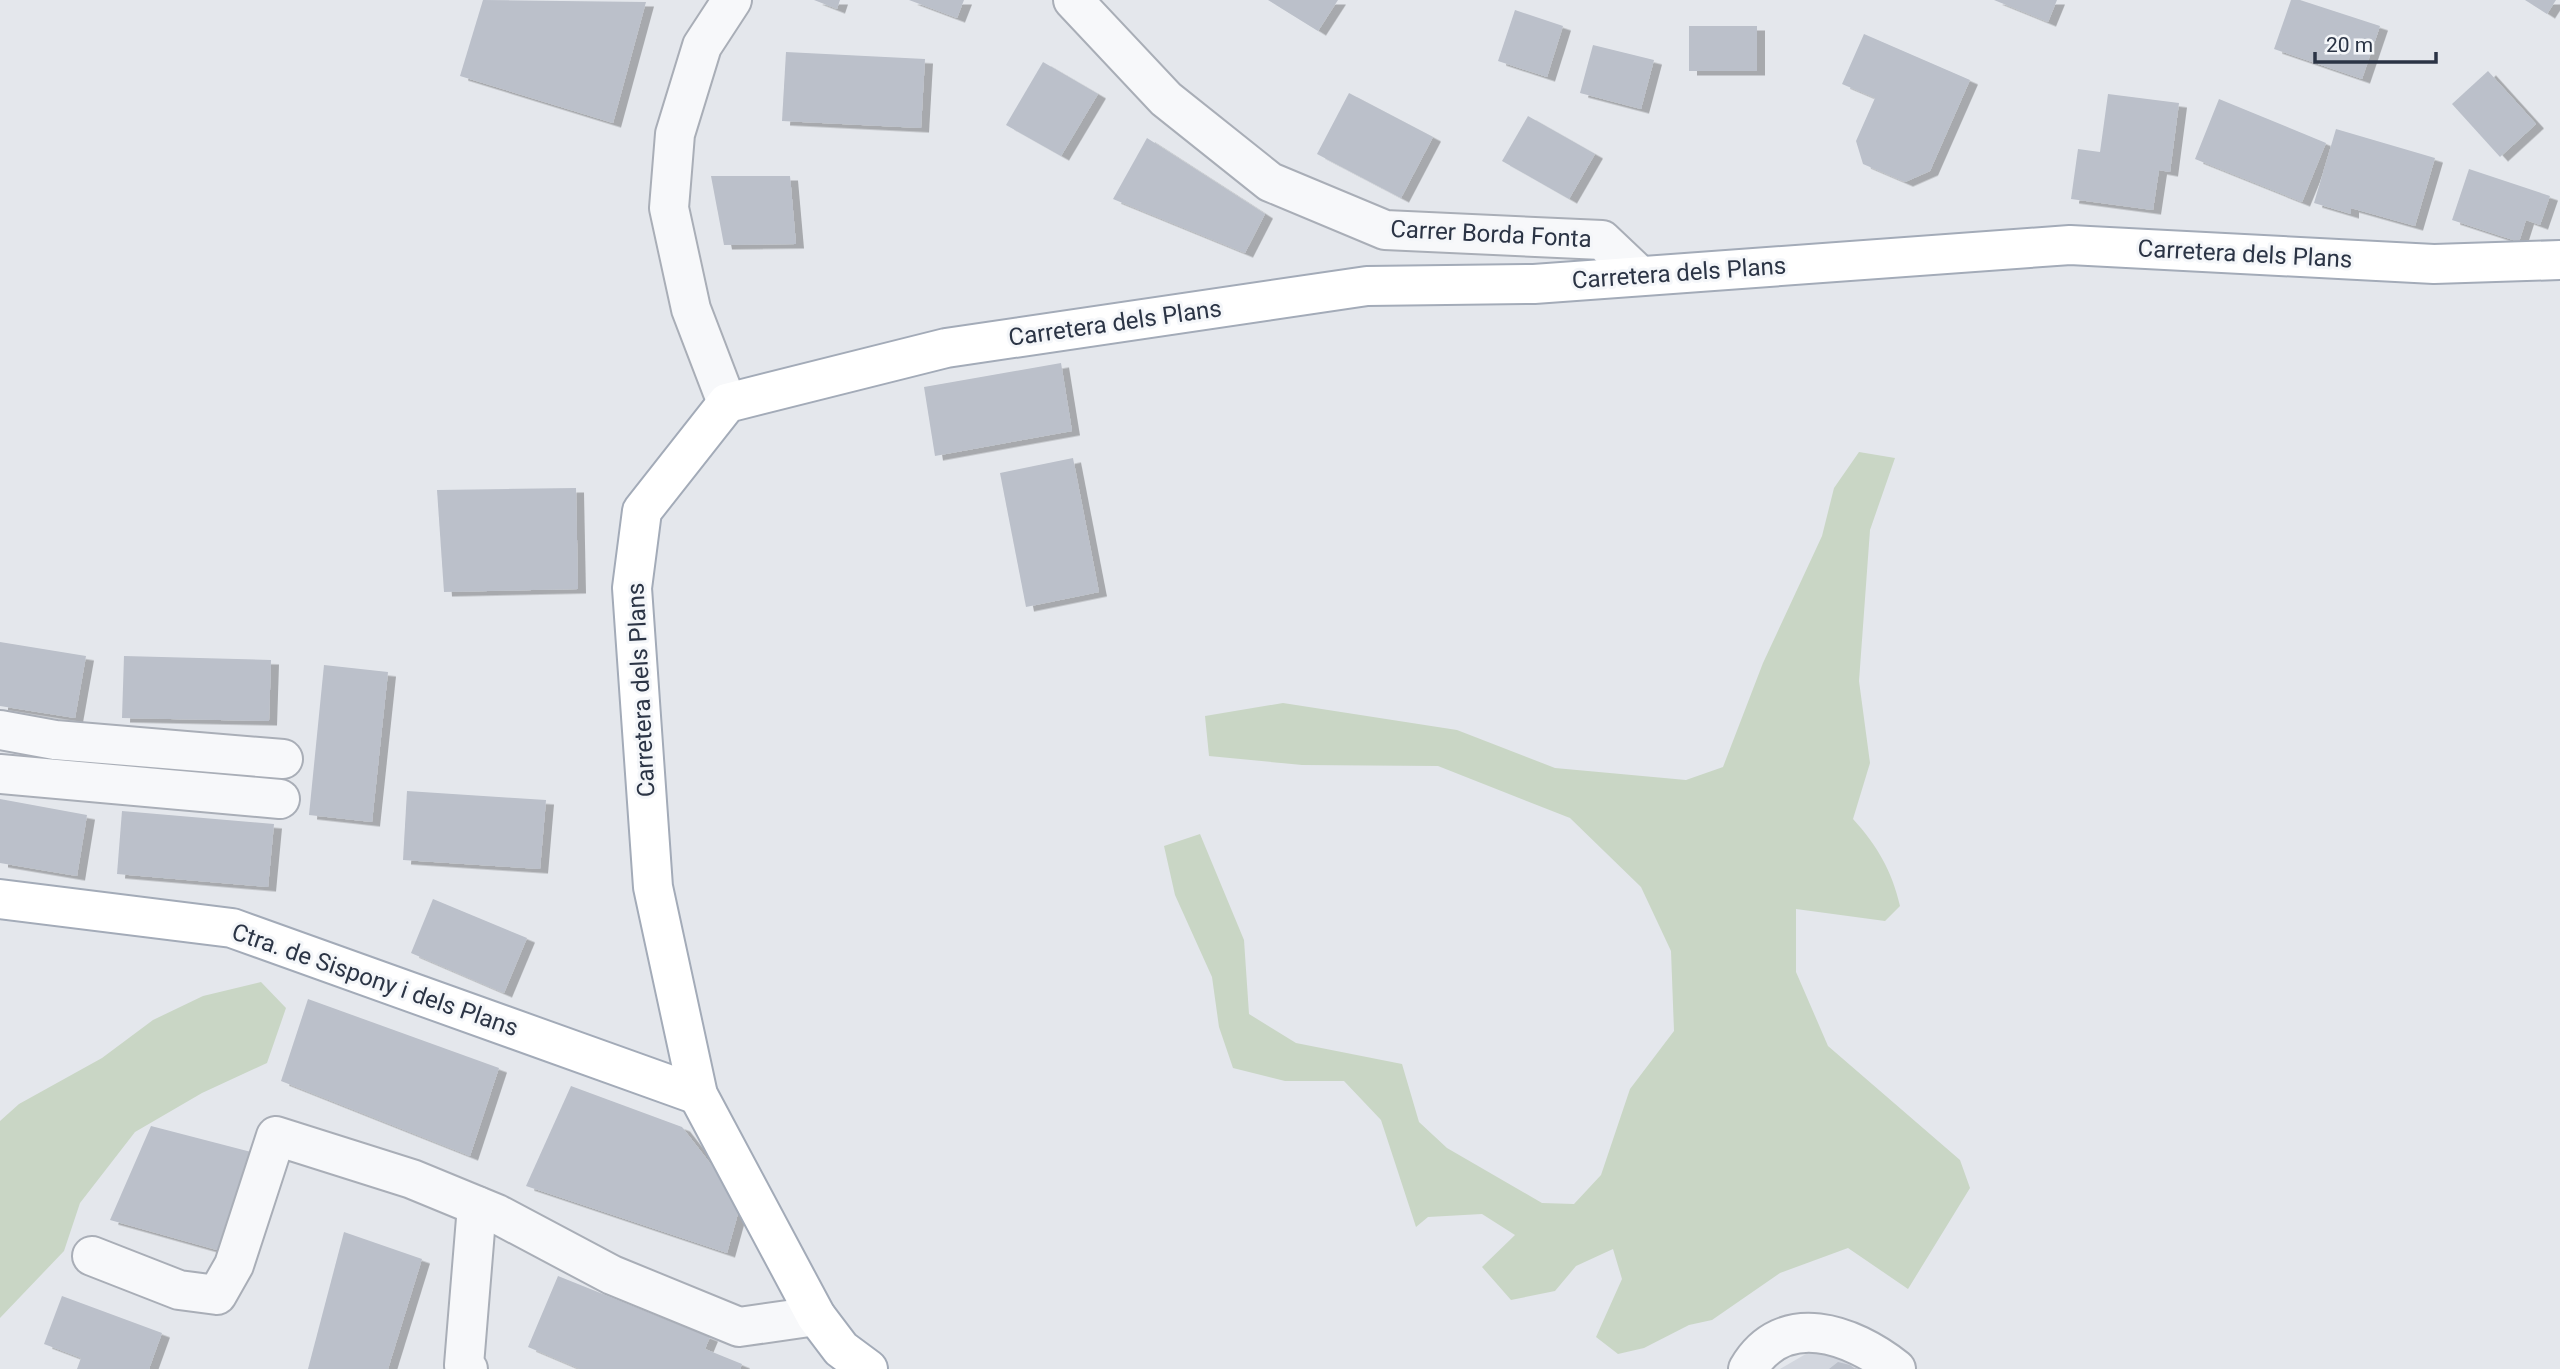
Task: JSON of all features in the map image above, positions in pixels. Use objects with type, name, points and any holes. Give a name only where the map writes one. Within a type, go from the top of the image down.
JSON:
[{"type":"main road","name":"Carretera dels Plans","points":[[868,1369],[841,1349],[816,1316],[698,1095],[653,887],[632,588],[642,511],[727,404],[946,348],[1367,286],[1535,284],[2070,244],[2434,264],[2560,260]]},
{"type":"main road","name":"Ctra. de Sispony i dels Plans","points":[[0,899],[232,928],[698,1095]]},
{"type":"street","points":[[727,404],[691,309],[668,208],[675,134],[694,71],[702,46],[732,0]]},
{"type":"street","name":"Carrer Borda Fonta","points":[[1073,0],[1167,99],[1269,182],[1385,230],[1602,240],[1640,276]]},
{"type":"street","points":[[0,730],[55,740],[283,759]]},
{"type":"street","points":[[0,774],[280,799]]},
{"type":"street","points":[[92,1256],[179,1290],[217,1295],[234,1265],[276,1136],[412,1179],[477,1206],[612,1275],[739,1327],[816,1316]]},
{"type":"street","points":[[468,1369],[464,1365],[477,1206]]},
{"type":"street","points":[[1748,1369],[1759,1352],[1784,1335],[1809,1335],[1842,1336],[1879,1355],[1896,1369]]},
{"type":"shaded area","points":[[1811,1351],[1844,1354],[1863,1369],[1780,1369]]},
{"type":"green space","points":[[1859,452],[1895,458],[1870,530],[1859,681],[1870,763],[1853,819],[1882,859],[1893,881],[1900,906],[1885,921],[1796,909],[1796,972],[1828,1046],[1960,1160],[1970,1188],[1908,1289],[1848,1248],[1780,1273],[1712,1320],[1689,1325],[1644,1348],[1618,1354],[1596,1337],[1622,1279],[1613,1249],[1576,1266],[1555,1291],[1511,1300],[1482,1267],[1515,1235],[1482,1214],[1428,1217],[1416,1227],[1381,1120],[1344,1081],[1285,1081],[1233,1068],[1219,1027],[1212,977],[1175,895],[1164,846],[1200,834],[1244,940],[1249,1014],[1296,1043],[1402,1064],[1419,1122],[1447,1148],[1542,1203],[1574,1204],[1601,1175],[1630,1089],[1674,1031],[1671,951],[1641,887],[1570,818],[1438,766],[1302,765],[1209,756],[1205,716],[1283,703],[1457,730],[1555,768],[1686,780],[1723,767],[1763,663],[1822,536],[1834,488]]},
{"type":"green space","points":[[261,982],[286,1008],[267,1063],[202,1093],[135,1132],[80,1203],[64,1251],[0,1318],[0,1121],[19,1104],[102,1058],[153,1020],[203,996]]},
{"type":"building","points":[[483,0],[646,2],[613,123],[460,76]]},
{"type":"building","points":[[814,0],[840,0],[837,9]]},
{"type":"building","points":[[909,0],[964,0],[957,18]]},
{"type":"building","points":[[1268,0],[1338,0],[1318,31]]},
{"type":"building","points":[[1994,0],[2057,0],[2048,22]]},
{"type":"building","points":[[2291,0],[2300,0],[2380,26],[2362,79],[2274,49]]},
{"type":"building","points":[[2525,0],[2556,0],[2547,14]]},
{"type":"building","points":[[1515,10],[1563,26],[1547,77],[1498,61]]},
{"type":"building","points":[[1689,26],[1757,26],[1757,71],[1689,71]]},
{"type":"building","points":[[1864,34],[1970,80],[1930,171],[1905,182],[1863,164],[1856,141],[1875,98],[1842,84]]},
{"type":"building","points":[[1593,45],[1654,60],[1641,109],[1580,93]]},
{"type":"building","points":[[786,52],[925,59],[921,128],[782,121]]},
{"type":"building","points":[[1043,62],[1098,94],[1061,156],[1006,125]]},
{"type":"building","points":[[2488,71],[2536,124],[2500,157],[2452,104]]},
{"type":"building","points":[[1349,93],[1433,137],[1401,198],[1317,154]]},
{"type":"building","points":[[2108,94],[2179,103],[2170,172],[2159,170],[2153,210],[2071,199],[2078,149],[2100,152]]},
{"type":"building","points":[[2219,99],[2326,143],[2302,202],[2195,159]]},
{"type":"building","points":[[1528,116],[1595,154],[1569,199],[1502,161]]},
{"type":"building","points":[[2336,129],[2435,158],[2415,226],[2351,208],[2351,214],[2314,203]]},
{"type":"building","points":[[1147,138],[1265,214],[1245,253],[1113,199]]},
{"type":"building","points":[[2469,169],[2550,196],[2540,225],[2526,220],[2519,242],[2452,220]]},
{"type":"building","points":[[711,176],[790,176],[796,244],[724,245]]},
{"type":"building","points":[[1061,363],[1072,431],[935,456],[924,387]]},
{"type":"building","points":[[1073,458],[1099,592],[1026,607],[1000,473]]},
{"type":"building","points":[[576,488],[578,589],[444,592],[437,490]]},
{"type":"building","points":[[0,642],[86,656],[75,718],[0,706]]},
{"type":"building","points":[[124,656],[271,660],[269,721],[122,718]]},
{"type":"building","points":[[324,665],[388,672],[372,822],[309,815]]},
{"type":"building","points":[[407,791],[546,800],[540,869],[403,860]]},
{"type":"building","points":[[0,799],[87,815],[77,876],[0,863]]},
{"type":"building","points":[[122,811],[274,824],[268,887],[117,874]]},
{"type":"building","points":[[433,899],[527,938],[504,993],[411,953]]},
{"type":"building","points":[[308,999],[499,1068],[470,1156],[281,1081]]},
{"type":"building","points":[[571,1086],[682,1127],[741,1203],[727,1253],[526,1186]]},
{"type":"building","points":[[151,1126],[255,1153],[224,1252],[110,1220]]},
{"type":"building","points":[[344,1232],[422,1259],[388,1369],[308,1369]]},
{"type":"building","points":[[558,1276],[710,1337],[705,1349],[742,1364],[740,1369],[580,1369],[528,1347]]},
{"type":"building","points":[[62,1296],[162,1333],[149,1369],[77,1369],[81,1358],[44,1344]]},
{"type":"building","points":[[1838,1362],[1850,1365],[1855,1369],[1829,1369]]}]
